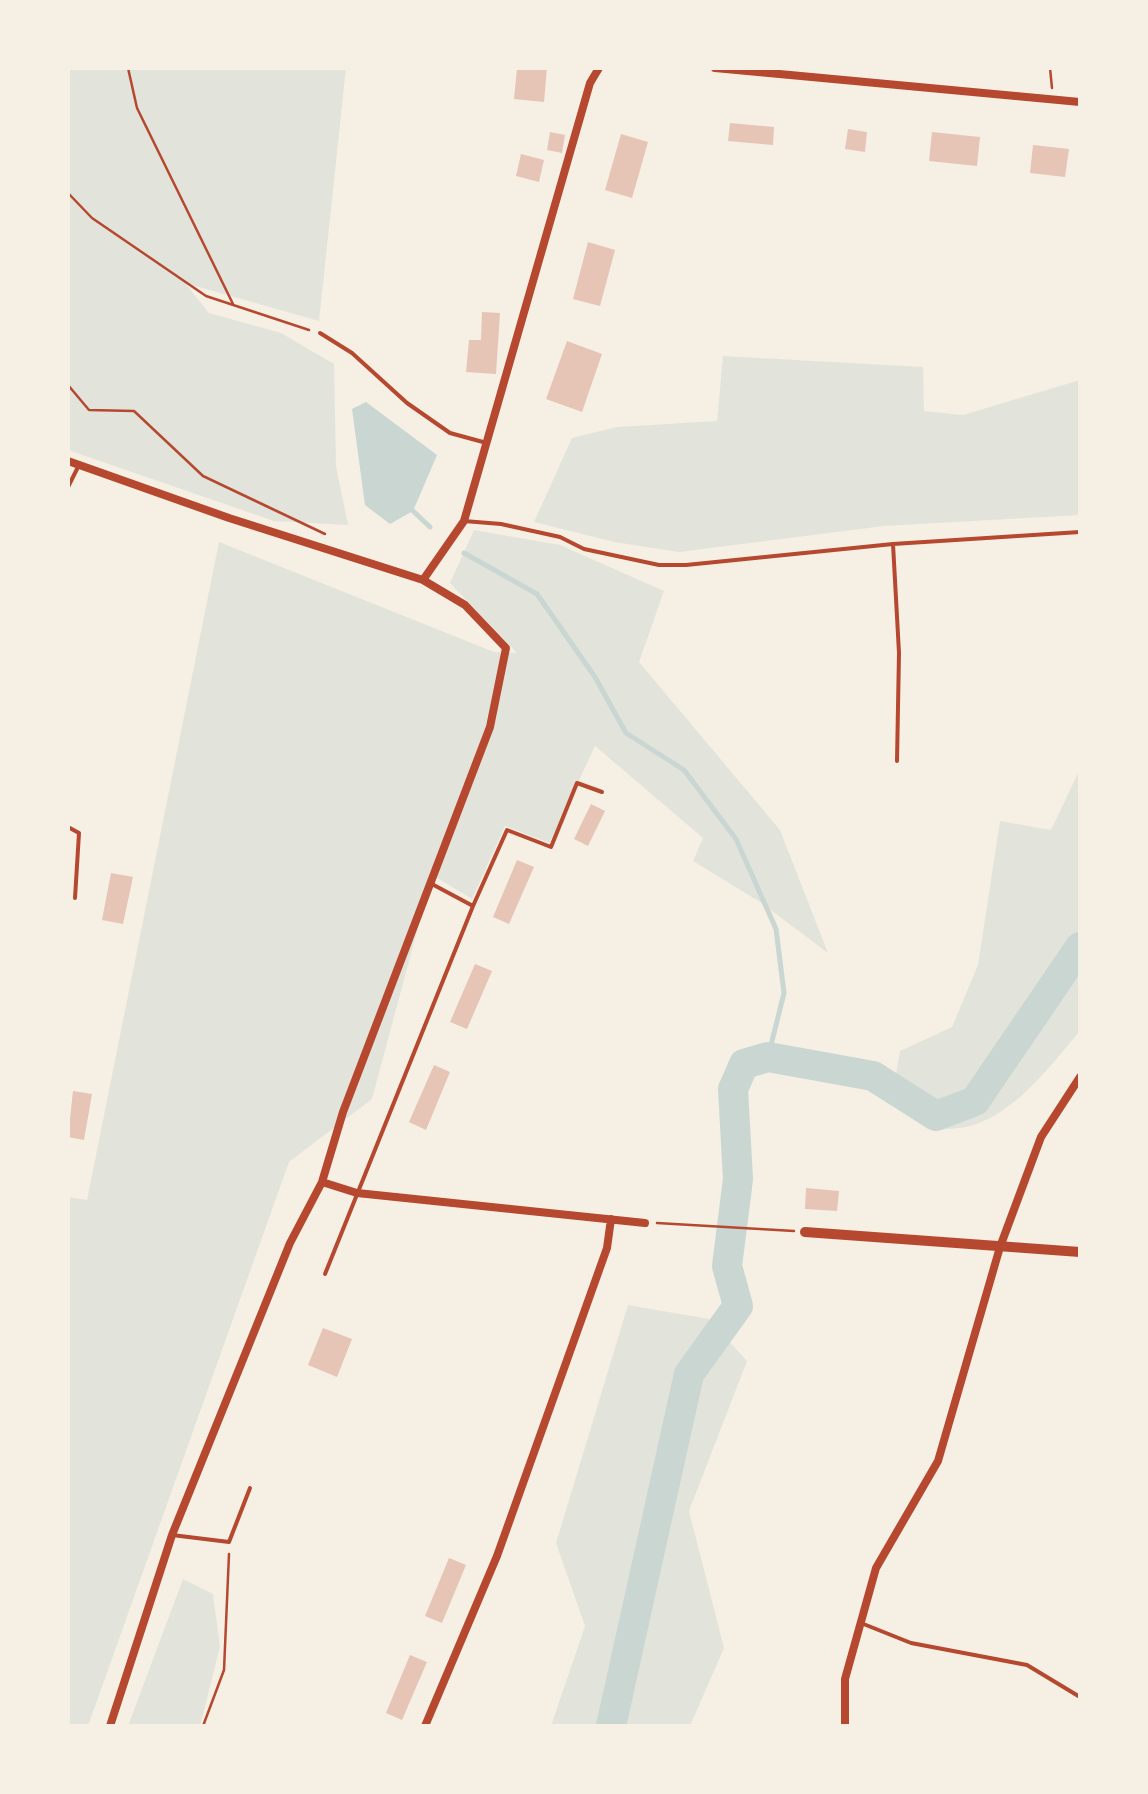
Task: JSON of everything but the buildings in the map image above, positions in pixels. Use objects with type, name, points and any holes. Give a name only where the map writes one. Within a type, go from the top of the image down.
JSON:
[{"type":"street","points":[[423,580],[464,521],[590,82],[600,68]]},
{"type":"street","points":[[716,68],[1080,102]]},
{"type":"street","points":[[68,460],[228,518],[423,580],[465,605],[506,648],[490,727],[343,1112],[322,1182],[290,1243],[172,1535],[110,1726]]},
{"type":"street","points":[[845,1726],[845,1679],[876,1568],[938,1460],[1000,1247],[1041,1137],[1080,1077]]},
{"type":"street","points":[[322,1182],[357,1192],[645,1223]]},
{"type":"street","points":[[425,1726],[498,1556],[607,1248],[610,1219]]},
{"type":"street","points":[[805,1232],[1080,1252]]},
{"type":"lane","points":[[320,333],[352,353],[407,403],[450,433],[488,443]]},
{"type":"lane","points":[[68,487],[79,464]]},
{"type":"lane","points":[[464,521],[560,536],[584,550],[659,565],[1080,532]]},
{"type":"lane","points":[[893,544],[899,653],[897,761]]},
{"type":"lane","points":[[325,1274],[507,830],[551,847],[577,784],[602,792]]},
{"type":"lane","points":[[68,827],[79,833],[75,898]]},
{"type":"lane","points":[[430,883],[473,906]]},
{"type":"lane","points":[[172,1535],[229,1542],[250,1488]]},
{"type":"lane","points":[[861,1622],[911,1642],[1027,1665],[1080,1697]]},
{"type":"path","points":[[128,68],[137,108],[234,305]]},
{"type":"path","points":[[1050,68],[1052,99]]},
{"type":"path","points":[[68,193],[92,218],[206,296],[320,333]]},
{"type":"path","points":[[68,384],[89,410],[134,411],[203,476],[339,540]]},
{"type":"path","points":[[645,1223],[805,1232]]},
{"type":"path","points":[[203,1726],[224,1670],[229,1542]]},
{"type":"shaded area","points":[[68,68],[346,68],[319,321],[185,283],[209,313],[281,333],[334,364],[336,466],[348,525],[274,521],[68,450]]},
{"type":"shaded area","points":[[723,356],[923,367],[924,411],[963,415],[1080,380],[1080,515],[884,526],[679,552],[614,542],[534,522],[572,438],[617,427],[717,421]]},
{"type":"shaded area","points":[[366,402],[437,455],[413,511],[390,524],[365,505],[352,409]]},
{"type":"shaded area","points":[[474,530],[560,545],[664,591],[639,662],[780,830],[828,953],[760,902],[693,861],[703,838],[595,746],[550,843],[505,826],[472,899],[432,875],[372,1099],[289,1162],[88,1726],[68,1726],[68,1197],[87,1200],[219,542],[494,652],[517,653],[450,583]]},
{"type":"shaded area","points":[[1080,769],[1080,1031],[1032,1086],[993,1116],[971,1126],[948,1129],[924,1124],[891,1103],[900,1051],[952,1027],[978,965],[1000,821],[1051,830]]},
{"type":"shaded area","points":[[628,1305],[709,1319],[747,1361],[689,1511],[724,1648],[690,1726],[551,1726],[585,1626],[556,1543]]},
{"type":"shaded area","points":[[183,1579],[213,1594],[220,1647],[200,1726],[128,1726]]},
{"type":"waterway","points":[[413,511],[430,527]]},
{"type":"waterway","points":[[464,553],[537,594],[595,677],[626,733],[684,770],[736,839],[776,929],[784,993],[768,1057]]},
{"type":"waterway","points":[[611,1726],[689,1374],[738,1306],[727,1266],[738,1179],[733,1089],[744,1064],[768,1057],[873,1076],[936,1116],[975,1101],[1080,947]]}]
